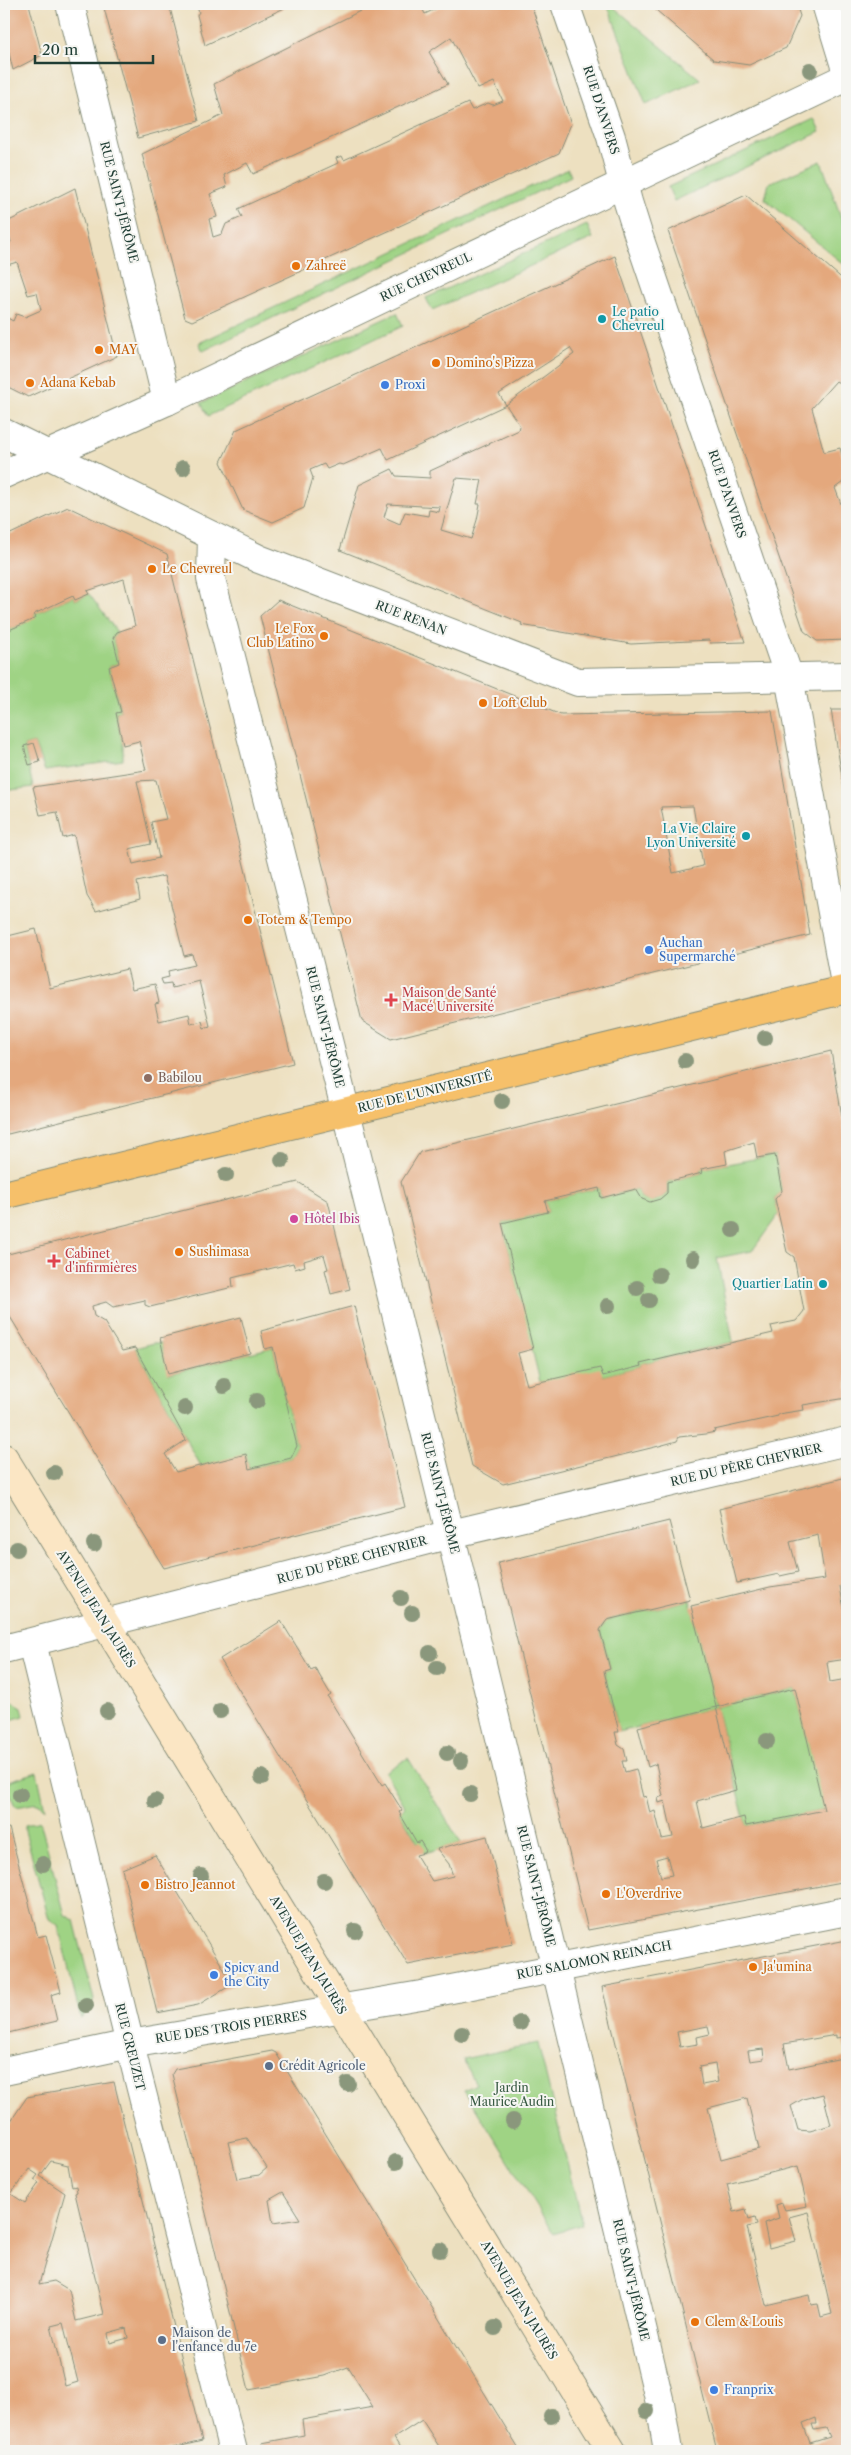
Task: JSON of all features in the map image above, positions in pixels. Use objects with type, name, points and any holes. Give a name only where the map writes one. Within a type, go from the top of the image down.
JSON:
[{"type":"main road","name":"RUE DE L'UNIVERSITÉ","points":[[4,1195],[847,991]]},
{"type":"main road","name":"AVENUE JEAN JAURÈS","points":[[4,1458],[612,2451]]},
{"type":"street","name":"RUE SAINT-JÉRÔME","points":[[70,4],[167,401]]},
{"type":"street","name":"RUE D'ANVERS","points":[[565,4],[611,137],[639,237],[789,677],[847,991]]},
{"type":"street","points":[[826,4],[847,73]]},
{"type":"street","name":"RUE CHEVREUL","points":[[4,474],[167,401],[847,77]]},
{"type":"street","name":"RUE RENAN","points":[[4,433],[259,559],[578,682],[847,676]]},
{"type":"street","name":"RUE SAINT-JÉRÔME","points":[[212,536],[211,579],[451,1534],[660,2403],[668,2451]]},
{"type":"street","name":"RUE DU PÈRE CHEVRIER","points":[[4,1649],[451,1534],[847,1441]]},
{"type":"street","name":"RUE CREUZET","points":[[32,1642],[130,2044],[233,2451]]},
{"type":"street","name":"RUE SALOMON REINACH","points":[[341,2010],[847,1911]]},
{"type":"street","name":"RUE DES TROIS PIERRES","points":[[8,2076],[130,2044],[341,2010]]},
{"type":"green space","points":[[607,4],[610,4],[700,79],[646,105]]},
{"type":"green space","points":[[814,119],[820,132],[674,201],[668,187]]},
{"type":"green space","points":[[821,161],[847,234],[847,267],[765,199],[769,183]]},
{"type":"green space","points":[[568,169],[571,176],[203,351],[199,343]]},
{"type":"green space","points":[[587,225],[593,238],[432,310],[426,298]]},
{"type":"green space","points":[[397,313],[403,326],[208,416],[201,403]]},
{"type":"green space","points":[[89,594],[117,632],[113,638],[119,663],[109,667],[121,712],[116,713],[123,745],[123,760],[45,771],[34,743],[24,746],[33,787],[4,791],[4,625],[7,631],[35,618],[34,614],[73,596],[75,600]]},
{"type":"green space","points":[[775,1155],[782,1191],[775,1199],[779,1214],[752,1251],[717,1258],[733,1342],[640,1364],[641,1366],[603,1376],[540,1382],[502,1223],[548,1212],[545,1201],[599,1188],[601,1198],[636,1189],[642,1199],[656,1200],[667,1193],[667,1182],[702,1173],[701,1169]]},
{"type":"green space","points":[[161,1343],[169,1374],[273,1347],[297,1446],[291,1458],[249,1469],[246,1455],[201,1466],[135,1348]]},
{"type":"green space","points":[[690,1600],[716,1707],[619,1732],[604,1671],[610,1669],[600,1630],[607,1620]]},
{"type":"green space","points":[[795,1688],[825,1810],[746,1826],[716,1707]]},
{"type":"green space","points":[[4,1696],[22,1707],[24,1716],[4,1722]]},
{"type":"green space","points":[[408,1758],[461,1843],[424,1853],[399,1812],[405,1806],[385,1772]]},
{"type":"green space","points":[[37,1772],[45,1809],[38,1804],[15,1806],[7,1787],[9,1781]]},
{"type":"green space","points":[[40,1821],[65,1915],[74,1920],[94,2000],[81,2019],[58,1925],[49,1919],[25,1831],[25,1825]]},
{"type":"green space","name":"Jardin Maurice Audin","points":[[538,2043],[582,2224],[554,2234],[464,2090],[476,2084],[463,2059]]},
{"type":"building","points":[[4,4],[29,4],[42,55],[13,70],[4,33]]},
{"type":"building","points":[[103,4],[169,4],[199,121],[138,138]]},
{"type":"building","points":[[195,4],[293,4],[205,45],[197,15],[199,12]]},
{"type":"building","points":[[374,4],[420,4],[425,14],[445,4],[531,4],[571,124],[559,153],[192,321],[185,318],[142,154],[223,115],[214,84]],"holes":[[[451,37],[478,89],[494,82],[503,101],[493,105],[488,103],[472,110],[468,103],[344,160],[342,156],[336,158],[338,163],[238,209],[242,217],[226,224],[222,234],[213,237],[209,219],[217,217],[210,194],[227,187],[224,175],[247,163],[253,174],[448,84],[429,52]]]},
{"type":"building","points":[[649,4],[796,4],[800,16],[786,48],[749,65],[714,60]]},
{"type":"building","points":[[75,188],[117,356],[28,397],[4,385],[4,316],[13,321],[16,314],[25,317],[41,310],[37,293],[28,295],[17,262],[4,266],[4,244],[11,242],[5,223]]},
{"type":"building","points":[[746,195],[847,283],[847,389],[836,381],[812,408],[824,452],[840,448],[847,473],[847,479],[835,488],[846,517],[843,517],[847,530],[847,640],[817,641],[804,631],[668,231]]},
{"type":"building","points":[[615,256],[745,642],[710,643],[709,640],[631,644],[521,625],[522,623],[340,550],[359,485],[392,469],[396,476],[430,478],[430,471],[519,430],[520,426],[506,405],[388,460],[382,448],[343,465],[339,464],[327,469],[324,464],[310,470],[313,478],[304,508],[273,522],[243,510],[221,462],[236,430]],"holes":[[[570,348],[574,354],[506,405],[499,394]],[[456,478],[482,480],[477,504],[480,504],[471,539],[441,530]],[[388,504],[440,507],[439,512],[429,510],[428,516],[405,512],[400,524],[384,517]]]},
{"type":"building","points":[[68,507],[167,554],[293,1063],[4,1135],[4,937],[36,929],[50,988],[127,969],[132,989],[155,984],[159,1003],[155,1004],[159,1021],[189,1014],[191,1024],[202,1021],[204,1028],[210,1026],[199,981],[172,988],[171,983],[163,984],[161,979],[169,977],[168,971],[195,965],[192,954],[184,956],[164,876],[137,882],[140,899],[96,911],[87,896],[74,835],[63,838],[57,812],[40,815],[33,787],[146,770],[139,741],[123,745],[116,713],[121,712],[109,667],[119,663],[113,638],[117,632],[135,626],[124,579],[87,591],[89,594],[75,600],[73,596],[64,600],[34,614],[36,618],[7,631],[4,625],[4,537]],"holes":[[[156,780],[166,819],[151,822],[159,858],[133,864],[129,849],[151,844],[137,781]]]},
{"type":"building","points":[[278,600],[561,715],[772,711],[810,935],[391,1039],[362,1021],[260,616]],"holes":[[[693,806],[703,866],[673,873],[661,807]]]},
{"type":"building","points":[[831,710],[847,710],[846,801]]},
{"type":"building","points":[[34,743],[40,762],[29,765],[24,746]]},
{"type":"building","points":[[831,1051],[847,1147],[847,1398],[803,1405],[804,1410],[778,1414],[778,1416],[714,1430],[715,1432],[706,1434],[679,1437],[677,1441],[659,1446],[503,1484],[472,1466],[401,1182],[420,1152]],"holes":[[[754,1142],[757,1158],[775,1155],[782,1191],[775,1199],[787,1252],[794,1257],[804,1311],[796,1321],[771,1326],[773,1333],[640,1364],[641,1366],[603,1376],[600,1368],[527,1385],[518,1353],[533,1349],[502,1223],[548,1212],[545,1201],[599,1188],[601,1198],[636,1189],[642,1199],[650,1202],[660,1199],[667,1193],[667,1182],[702,1173],[701,1169],[727,1164],[725,1151]]]},
{"type":"building","points":[[298,1182],[328,1201],[350,1289],[331,1294],[325,1270],[328,1269],[324,1255],[304,1261],[305,1266],[295,1269],[293,1263],[232,1278],[233,1287],[150,1307],[145,1305],[145,1300],[113,1307],[106,1302],[92,1306],[94,1316],[104,1322],[122,1351],[135,1348],[186,1440],[165,1454],[176,1472],[246,1454],[249,1469],[291,1458],[297,1446],[273,1347],[265,1349],[261,1331],[354,1306],[405,1507],[164,1568],[4,1307],[4,1255]]},
{"type":"building","points":[[241,1317],[250,1353],[168,1374],[160,1338]]},
{"type":"building","points":[[847,1477],[847,1588],[840,1586],[847,1627],[847,1659],[827,1662],[830,1682],[847,1679],[847,1881],[588,1930],[498,1563],[669,1521],[690,1600],[607,1620],[600,1630],[610,1669],[604,1671],[619,1732],[615,1732],[618,1745],[624,1749],[627,1761],[622,1761],[625,1772],[636,1769],[643,1797],[646,1796],[650,1813],[655,1811],[662,1839],[673,1837],[665,1801],[659,1803],[658,1798],[663,1796],[656,1764],[648,1767],[638,1727],[716,1707],[691,1606],[770,1587],[825,1579],[818,1535],[790,1542],[798,1572],[737,1583],[719,1509]],"holes":[[[795,1688],[824,1810],[746,1826],[744,1817],[703,1828],[697,1801],[736,1790],[716,1707]],[[667,1856],[672,1875],[661,1877],[656,1859]]]},
{"type":"building","points":[[281,1621],[311,1670],[315,1668],[331,1695],[328,1697],[382,1785],[385,1783],[402,1810],[399,1812],[417,1843],[420,1841],[425,1849],[424,1853],[416,1855],[432,1881],[453,1876],[449,1864],[437,1849],[487,1836],[513,1944],[408,1965],[220,1659]]},
{"type":"building","points":[[9,1828],[38,1937],[46,1935],[61,1992],[51,1995],[57,2021],[4,2034],[4,1829]]},
{"type":"building","points":[[155,1855],[233,1984],[198,2005],[157,2013],[122,1869]]},
{"type":"building","points":[[847,1940],[847,2054],[843,2037],[836,2038],[836,2035],[784,2044],[789,2069],[847,2057],[847,2451],[717,2451],[602,1987]],"holes":[[[708,2026],[710,2034],[697,2037],[698,2044],[680,2047],[677,2032]],[[763,2049],[764,2059],[750,2061],[748,2051]],[[715,2064],[718,2082],[702,2085],[699,2067]],[[823,2094],[831,2125],[810,2131],[798,2130],[791,2106],[803,2099]],[[747,2098],[759,2149],[721,2159],[708,2108]],[[798,2166],[807,2206],[785,2210],[782,2203],[776,2205],[779,2218],[764,2223],[769,2248],[796,2241],[789,2217],[808,2212],[832,2314],[821,2317],[818,2304],[811,2305],[809,2295],[766,2305],[747,2227],[757,2225],[755,2217],[749,2219],[746,2209],[734,2212],[727,2184]],[[816,2418],[817,2424],[812,2424],[814,2430],[826,2428],[830,2437],[810,2443],[803,2423]]]},
{"type":"building","points":[[272,2051],[276,2053],[520,2451],[442,2451],[422,2420],[394,2438],[402,2451],[264,2451],[262,2443],[304,2435],[302,2420],[373,2407],[348,2367],[324,2376],[249,2390],[172,2074],[175,2069]],"holes":[[[247,2138],[267,2168],[259,2175],[237,2179],[228,2142]],[[283,2192],[300,2219],[273,2223],[269,2200]]]},
{"type":"building","points":[[114,2082],[202,2441],[161,2451],[4,2451],[4,2131],[27,2097]],"holes":[[[51,2161],[68,2165],[72,2187],[76,2186],[77,2192],[75,2193],[104,2314],[76,2321],[69,2290],[54,2281],[39,2284],[65,2193],[40,2176]],[[29,2169],[38,2175],[34,2180],[39,2183],[25,2203],[11,2194]],[[63,2323],[78,2382],[65,2386],[51,2326]],[[126,2328],[128,2338],[110,2343],[108,2333]]]},
{"type":"place","name":"Zahreë","points":[[296,266]]},
{"type":"place","name":"Le patio Chevreul","points":[[602,319]]},
{"type":"place","name":"MAY","points":[[99,350]]},
{"type":"place","name":"Domino's Pizza","points":[[436,363]]},
{"type":"place","name":"Adana Kebab","points":[[30,383]]},
{"type":"place","name":"Proxi","points":[[385,385]]},
{"type":"place","name":"Le Chevreul","points":[[152,569]]},
{"type":"place","name":"Le Fox Club Latino","points":[[324,636]]},
{"type":"place","name":"Loft Club","points":[[483,703]]},
{"type":"place","name":"La Vie Claire Lyon Université","points":[[746,836]]},
{"type":"place","name":"Totem & Tempo","points":[[248,920]]},
{"type":"place","name":"Auchan Supermarché","points":[[649,950]]},
{"type":"place","name":"Maison de Santé Macé Université","points":[[391,1000]]},
{"type":"place","name":"Babilou","points":[[148,1078]]},
{"type":"place","name":"Hôtel Ibis","points":[[294,1219]]},
{"type":"place","name":"Sushimasa","points":[[179,1252]]},
{"type":"place","name":"Cabinet d'infirmières","points":[[54,1261]]},
{"type":"place","name":"Quartier Latin","points":[[823,1284]]},
{"type":"place","name":"Bistro Jeannot","points":[[145,1885]]},
{"type":"place","name":"L'Overdrive","points":[[606,1894]]},
{"type":"place","name":"Ja'umina","points":[[753,1967]]},
{"type":"place","name":"Spicy and the City","points":[[214,1975]]},
{"type":"place","name":"Crédit Agricole","points":[[269,2066]]},
{"type":"place","name":"Clem & Louis","points":[[695,2322]]},
{"type":"place","name":"Maison de l'enfance du 7e","points":[[162,2340]]},
{"type":"place","name":"Franprix","points":[[714,2390]]}]
